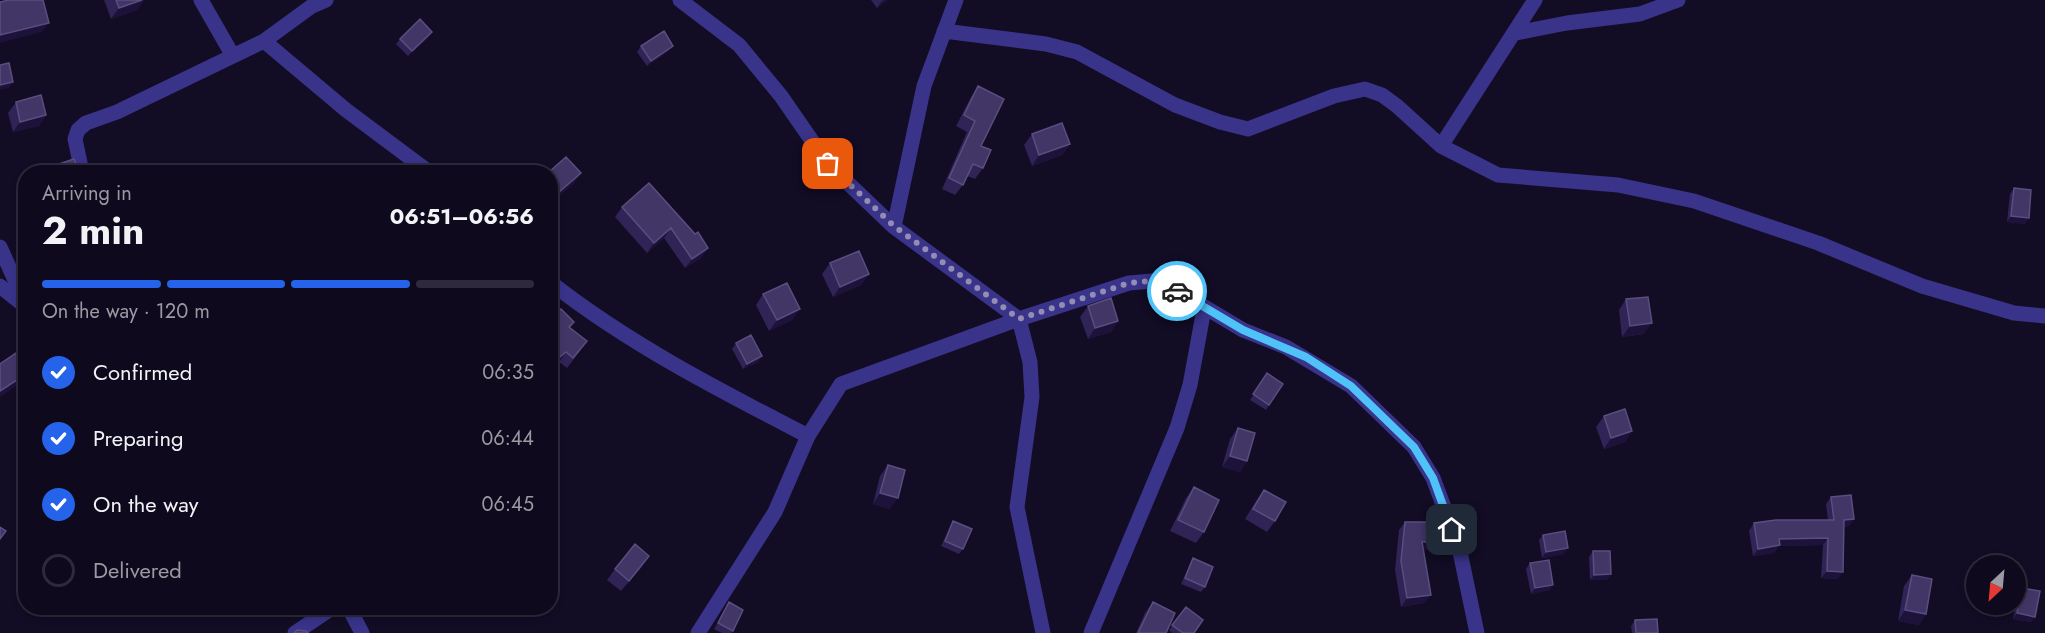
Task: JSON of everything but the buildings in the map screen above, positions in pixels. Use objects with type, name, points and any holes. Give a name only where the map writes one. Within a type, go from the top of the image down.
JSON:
[{"type":"street","points":[[201,0],[232,56]]},
{"type":"street","points":[[81,165],[75,139],[78,130],[86,123],[117,112],[264,41],[313,3],[326,0]]},
{"type":"street","points":[[680,0],[739,45],[781,96],[828,164],[894,226],[1019,319],[1030,362],[1032,398],[1017,507],[1043,633]]},
{"type":"street","points":[[894,226],[924,86],[956,0]]},
{"type":"street","points":[[1441,146],[1516,33],[1535,0]]},
{"type":"street","points":[[1516,33],[1567,23],[1640,14],[1678,0]]},
{"type":"street","points":[[945,31],[1046,44],[1077,52],[1175,105],[1220,122],[1248,129],[1334,96],[1365,90],[1382,95],[1397,106],[1441,146],[1498,175],[1618,185],[1694,201],[1818,243],[1922,286],[2014,314],[2045,316]]},
{"type":"street","points":[[264,41],[346,110],[420,165]]},
{"type":"street","points":[[0,247],[11,290]]},
{"type":"street","points":[[698,633],[775,512],[808,436],[841,384],[1019,319],[1129,283],[1152,281],[1176,290],[1204,309],[1260,338],[1286,347],[1351,386],[1414,447],[1433,478],[1459,547],[1478,633]]},
{"type":"street","points":[[558,288],[585,309],[688,374],[808,436]]},
{"type":"street","points":[[1091,633],[1177,428],[1190,385],[1204,309]]},
{"type":"street","points":[[295,633],[322,615]]},
{"type":"street","points":[[353,615],[362,633]]},
{"type":"way so far","points":[[828,164],[894,226],[1019,319],[1129,283],[1152,281],[1177,291]]},
{"type":"route","points":[[1177,291],[1243,330],[1306,357],[1351,386],[1414,447],[1433,478],[1452,530]]}]
